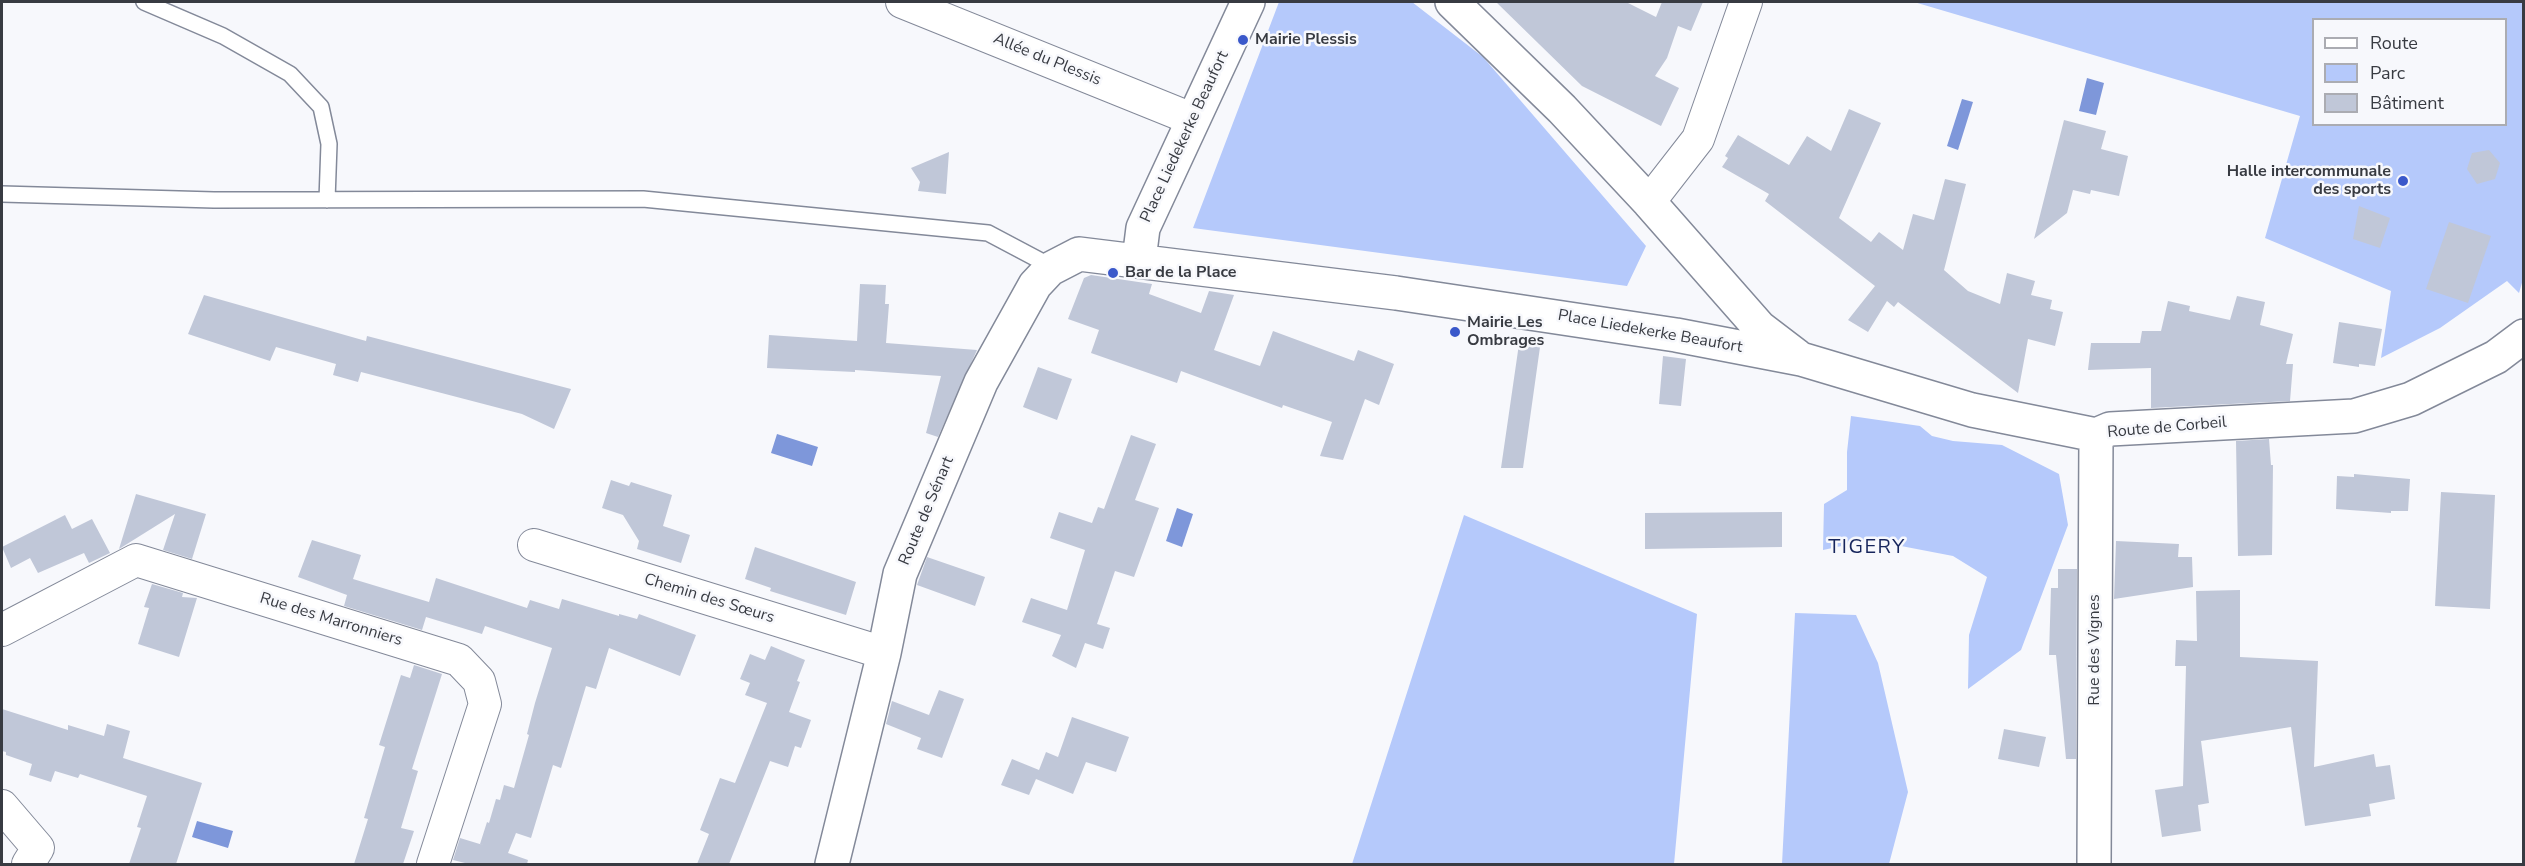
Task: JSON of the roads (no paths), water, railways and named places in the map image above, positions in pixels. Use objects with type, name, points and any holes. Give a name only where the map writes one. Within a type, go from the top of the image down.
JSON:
[{"type":"street","name":"Allée du Plessis","points":[[902,2],[1192,119]]},
{"type":"street","name":"Place Liedekerke Beaufort","points":[[1248,2],[1143,228],[1139,260],[1469,303],[1676,335],[1801,359]]},
{"type":"street","points":[[1650,202],[1698,139],[1746,2]]},
{"type":"street","name":"Place Liedekerke Beaufort","points":[[1456,3],[1562,109],[1650,202],[1759,327],[1801,359]]},
{"type":"street","name":"Route de Sénart","points":[[832,864],[884,652],[900,574],[981,382],[1035,285],[1050,269],[1079,254],[1139,260]]},
{"type":"street","name":"Route de Corbeil","points":[[1801,359],[1972,410],[2096,435],[2110,429],[2354,416],[2411,399],[2496,357],[2523,336]]},
{"type":"street","name":"Rue des Vignes","points":[[2094,864],[2096,435]]},
{"type":"street","name":"Chemin des Sœurs","points":[[534,545],[884,652]]},
{"type":"street","name":"Rue des Marronniers","points":[[2,630],[136,560],[459,660],[479,681],[485,704],[433,864]]},
{"type":"street","points":[[2,806],[38,848],[28,864]]},
{"type":"lane","points":[[144,2],[223,36],[290,74],[321,107],[329,144],[327,200]]},
{"type":"lane","points":[[2,194],[214,200],[643,199],[988,233],[1040,260],[1050,269]]},
{"type":"place","name":"Mairie Plessis","points":[[1243,40]]},
{"type":"place","name":"Halle intercommunale des sports","points":[[2403,181]]},
{"type":"place","name":"Bar de la Place","points":[[1113,273]]},
{"type":"place","name":"Mairie Les Ombrages","points":[[1455,332]]},
{"type":"district","name":"TIGERY","points":[[1867,548]]}]
